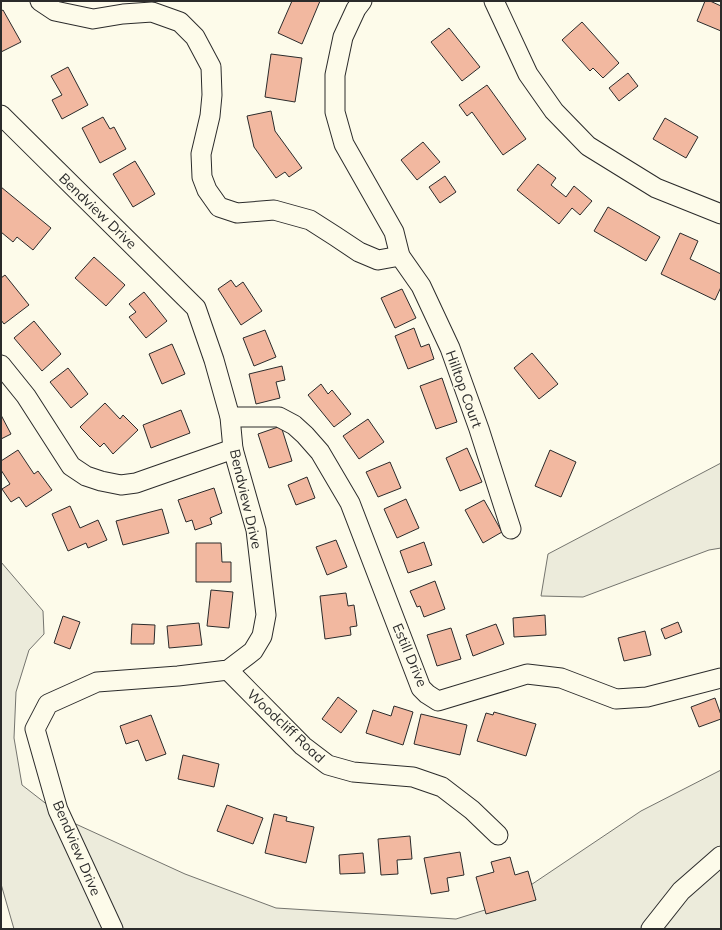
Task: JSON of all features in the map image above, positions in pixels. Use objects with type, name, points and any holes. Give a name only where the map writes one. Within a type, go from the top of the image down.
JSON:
[{"type":"street","points":[[40,1],[55,11],[93,19],[123,14],[152,12],[180,22],[195,37],[211,67],[212,95],[210,116],[201,154],[202,177],[207,190],[219,207],[237,213],[274,210],[310,220],[359,252],[378,260],[400,256],[394,232],[344,144],[335,112],[335,75],[343,37],[356,9],[362,1]]},
{"type":"street","points":[[494,1],[528,74],[554,111],[588,146],[656,188],[721,214]]},
{"type":"street","name":"Bendview Drive","points":[[1,115],[196,308],[214,360],[230,417],[233,449],[256,530],[266,615],[262,636],[253,651],[228,670],[178,676],[97,682],[48,704],[36,729],[58,810],[113,929]]},
{"type":"street","name":"Hilltop Court","points":[[400,256],[421,286],[450,348],[479,429],[511,529]]},
{"type":"street","points":[[1,365],[26,396],[71,466],[86,476],[121,485],[136,483],[233,449]]},
{"type":"street","name":"Estill Drive","points":[[230,417],[279,417],[294,425],[320,452],[350,503],[422,688],[427,694],[438,701],[527,674],[561,678],[616,699],[647,697],[721,678]]},
{"type":"street","name":"Woodcliff Road","points":[[228,670],[303,746],[328,765],[353,772],[413,777],[442,787],[472,810],[498,835]]},
{"type":"street","points":[[651,929],[681,891],[721,856]]},
{"type":"shaded area","points":[[721,463],[721,548],[709,550],[583,597],[541,596],[548,554]]},
{"type":"shaded area","points":[[1,562],[43,611],[44,634],[29,650],[16,692],[14,738],[22,785],[67,820],[185,874],[276,908],[456,919],[501,905],[641,811],[721,770],[721,929],[14,929],[1,884]]},
{"type":"building","points":[[292,1],[320,1],[302,44],[278,33]]},
{"type":"building","points":[[705,1],[710,1],[721,6],[721,31],[697,21]]},
{"type":"building","points":[[3,10],[21,42],[1,52],[1,11]]},
{"type":"building","points":[[582,22],[619,63],[603,78],[593,68],[590,71],[562,40]]},
{"type":"building","points":[[449,28],[480,67],[462,81],[431,42]]},
{"type":"building","points":[[271,54],[302,58],[295,102],[265,97]]},
{"type":"building","points":[[68,67],[88,105],[62,119],[52,100],[62,95],[51,76]]},
{"type":"building","points":[[628,73],[638,86],[619,101],[609,88]]},
{"type":"building","points":[[487,85],[526,139],[503,155],[472,112],[467,116],[459,105]]},
{"type":"building","points":[[271,111],[275,131],[302,168],[289,177],[285,172],[276,178],[254,147],[247,116]]},
{"type":"building","points":[[103,117],[110,129],[114,127],[126,149],[100,163],[82,128]]},
{"type":"building","points":[[665,118],[698,137],[686,158],[653,139]]},
{"type":"building","points":[[423,142],[440,162],[417,180],[401,160]]},
{"type":"building","points":[[135,161],[155,194],[133,207],[113,174]]},
{"type":"building","points":[[538,164],[556,178],[551,185],[566,197],[574,186],[592,201],[580,215],[572,208],[559,224],[517,190]]},
{"type":"building","points":[[445,176],[456,192],[440,203],[429,187]]},
{"type":"building","points":[[1,187],[51,228],[33,250],[17,237],[13,242],[1,232]]},
{"type":"building","points":[[608,207],[660,237],[646,261],[594,231]]},
{"type":"building","points":[[680,233],[698,241],[690,259],[721,274],[721,287],[715,300],[661,274]]},
{"type":"building","points":[[94,257],[125,285],[106,306],[75,278]]},
{"type":"building","points":[[5,275],[29,305],[4,324],[1,320],[1,278]]},
{"type":"building","points":[[231,280],[236,287],[243,282],[262,311],[241,325],[218,289]]},
{"type":"building","points":[[402,289],[416,318],[395,328],[381,298]]},
{"type":"building","points":[[144,292],[167,321],[146,338],[129,317],[136,312],[129,304]]},
{"type":"building","points":[[34,321],[61,354],[42,371],[14,338]]},
{"type":"building","points":[[414,328],[421,347],[429,344],[434,359],[408,369],[395,336]]},
{"type":"building","points":[[265,330],[276,357],[254,366],[243,338]]},
{"type":"building","points":[[172,344],[185,374],[162,384],[149,354]]},
{"type":"building","points":[[532,353],[558,384],[539,399],[514,368]]},
{"type":"building","points":[[282,366],[285,380],[276,382],[280,398],[256,404],[249,374]]},
{"type":"building","points":[[68,368],[88,394],[71,408],[50,382]]},
{"type":"building","points":[[442,378],[457,422],[436,429],[420,386]]},
{"type":"building","points":[[321,384],[328,394],[332,390],[351,414],[334,427],[308,395]]},
{"type":"building","points":[[105,403],[120,419],[123,415],[138,430],[113,454],[104,443],[100,447],[80,427]]},
{"type":"building","points":[[181,410],[190,433],[151,448],[143,425]]},
{"type":"building","points":[[1,415],[11,434],[1,439]]},
{"type":"building","points":[[368,419],[384,442],[359,459],[343,436]]},
{"type":"building","points":[[281,426],[292,461],[269,468],[258,434]]},
{"type":"building","points":[[467,448],[482,482],[460,491],[446,458]]},
{"type":"building","points":[[18,450],[34,474],[38,471],[52,490],[26,507],[19,497],[11,502],[2,489],[10,484],[1,470],[1,461]]},
{"type":"building","points":[[550,450],[576,462],[561,497],[535,486]]},
{"type":"building","points":[[390,462],[401,488],[378,497],[366,472]]},
{"type":"building","points":[[307,477],[315,498],[296,505],[288,485]]},
{"type":"building","points":[[214,488],[222,513],[210,518],[212,524],[195,530],[192,520],[186,522],[178,500]]},
{"type":"building","points":[[406,499],[419,528],[397,538],[384,509]]},
{"type":"building","points":[[484,500],[502,532],[483,543],[465,510]]},
{"type":"building","points":[[70,506],[80,528],[98,520],[107,540],[88,548],[86,543],[68,551],[52,514]]},
{"type":"building","points":[[162,509],[169,533],[123,545],[116,521]]},
{"type":"building","points":[[336,540],[347,567],[327,575],[316,547]]},
{"type":"building","points":[[424,542],[432,565],[408,573],[400,551]]},
{"type":"building","points":[[196,543],[221,543],[222,562],[231,562],[231,582],[196,582]]},
{"type":"building","points":[[435,581],[445,609],[424,617],[420,606],[417,607],[410,591]]},
{"type":"building","points":[[211,590],[233,592],[229,628],[207,626]]},
{"type":"building","points":[[346,593],[348,606],[354,605],[357,626],[350,627],[351,635],[325,639],[320,596]]},
{"type":"building","points":[[545,615],[546,635],[514,637],[513,618]]},
{"type":"building","points":[[63,616],[80,622],[70,649],[54,643]]},
{"type":"building","points":[[678,622],[682,632],[665,639],[661,629]]},
{"type":"building","points":[[199,623],[202,645],[169,648],[167,626]]},
{"type":"building","points":[[132,624],[155,625],[154,644],[131,644]]},
{"type":"building","points":[[496,624],[504,644],[473,656],[466,635]]},
{"type":"building","points":[[451,628],[461,659],[437,666],[427,635]]},
{"type":"building","points":[[645,631],[651,655],[624,661],[618,638]]},
{"type":"building","points":[[338,697],[357,711],[341,733],[322,719]]},
{"type":"building","points":[[715,698],[721,719],[699,727],[691,707]]},
{"type":"building","points":[[394,706],[413,712],[403,745],[366,733],[373,710],[391,716]]},
{"type":"building","points":[[494,712],[536,724],[526,756],[477,741],[486,713],[493,715]]},
{"type":"building","points":[[421,714],[467,725],[460,755],[414,744]]},
{"type":"building","points":[[151,715],[166,754],[146,761],[138,740],[126,744],[120,726]]},
{"type":"building","points":[[183,755],[219,764],[214,787],[178,779]]},
{"type":"building","points":[[227,805],[263,818],[253,844],[217,831]]},
{"type":"building","points":[[274,814],[287,817],[286,821],[314,827],[306,863],[265,853]]},
{"type":"building","points":[[410,836],[412,859],[397,860],[398,874],[381,875],[378,839]]},
{"type":"building","points":[[460,852],[464,875],[447,878],[449,891],[431,894],[424,858]]},
{"type":"building","points":[[363,853],[365,873],[340,874],[339,855]]},
{"type":"building","points":[[510,857],[515,875],[528,871],[536,900],[486,914],[476,877],[494,872],[491,862]]}]
